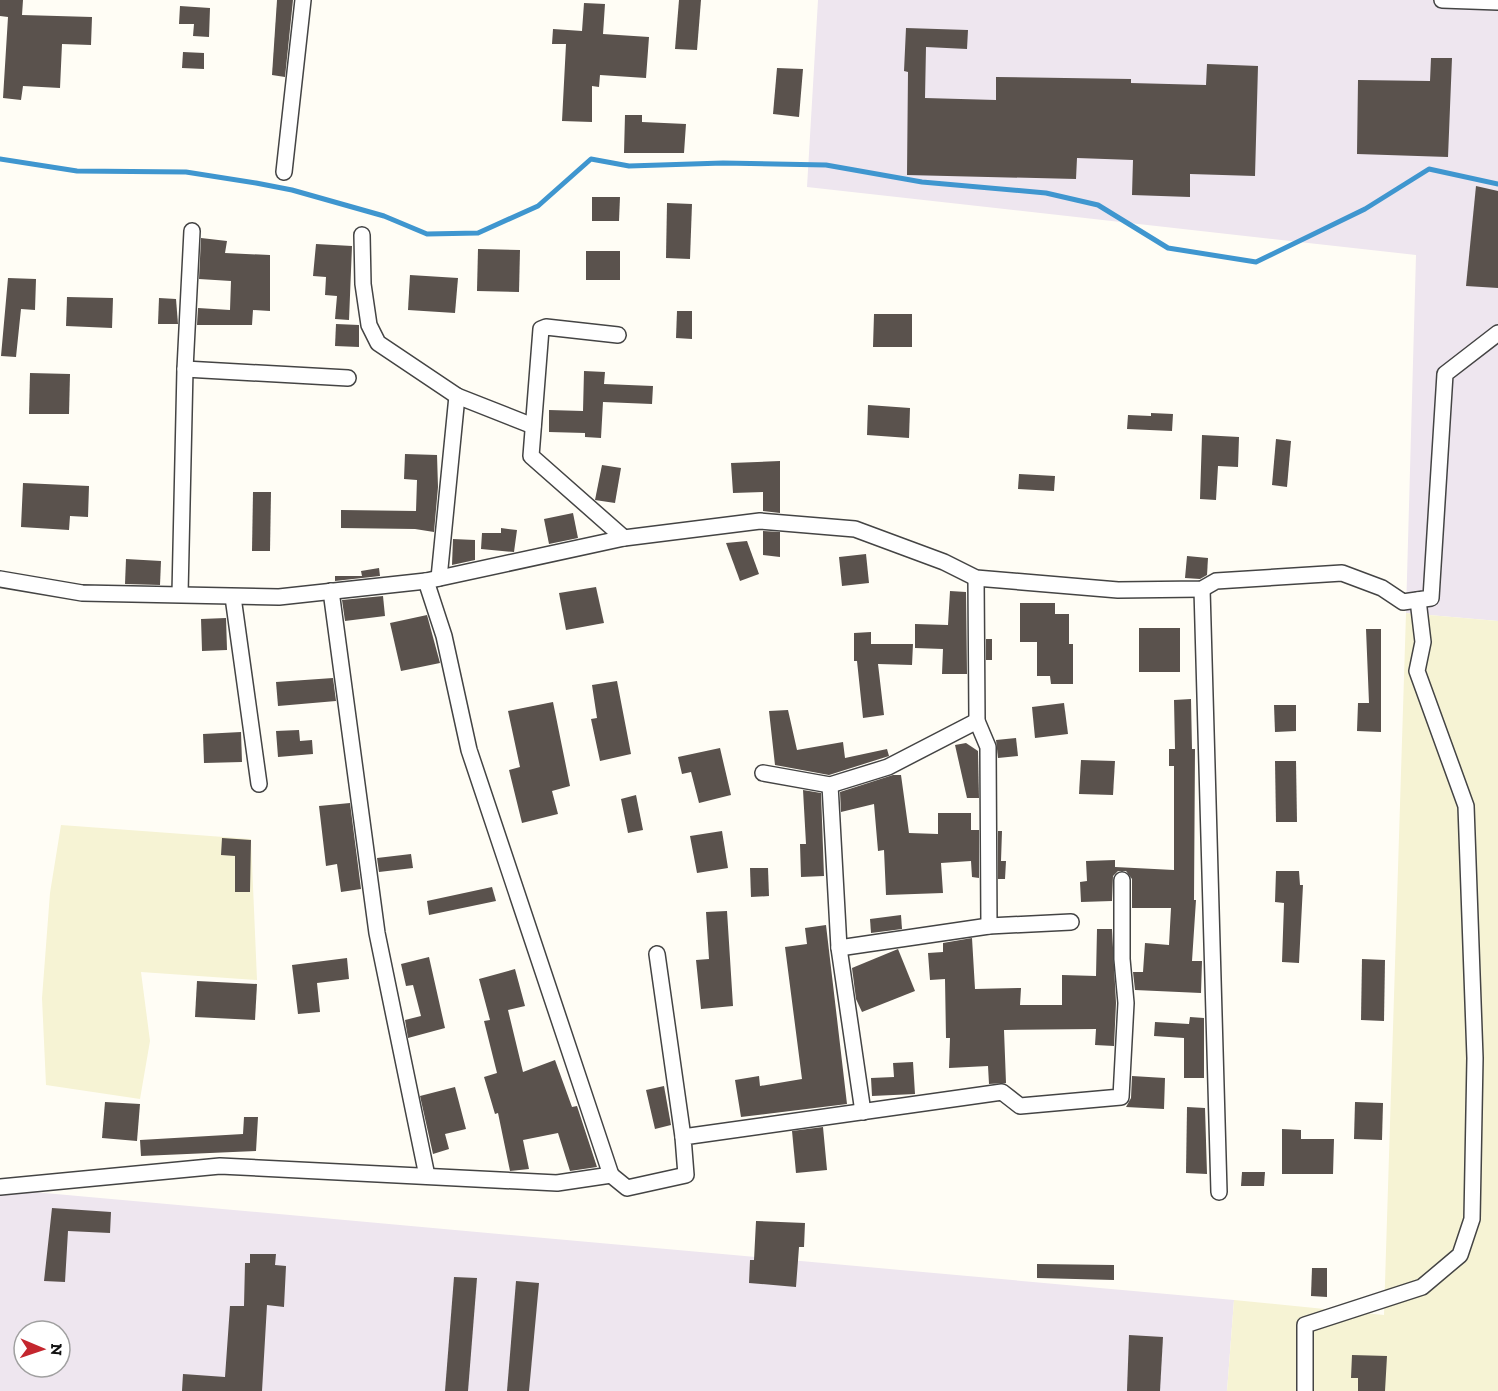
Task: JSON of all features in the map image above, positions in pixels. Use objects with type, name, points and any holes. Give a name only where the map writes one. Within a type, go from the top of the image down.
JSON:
[{"type":"street","points":[[284,172],[303,0]]},
{"type":"street","points":[[1442,0],[1498,2]]},
{"type":"street","points":[[180,594],[185,369],[192,231]]},
{"type":"street","points":[[362,235],[369,325],[378,344],[458,396],[533,426]]},
{"type":"street","points":[[618,335],[546,327],[541,329],[531,456],[624,538]]},
{"type":"street","points":[[0,579],[82,593],[279,597],[433,579],[624,538],[760,521],[855,529],[944,562],[976,578],[1118,590],[1202,589],[1216,581],[1342,573],[1382,588],[1403,602],[1431,598],[1445,374],[1498,333]]},
{"type":"street","points":[[185,369],[348,378]]},
{"type":"street","points":[[458,396],[433,579],[444,636],[469,750],[611,1176],[627,1188],[686,1175],[683,1137],[657,954]]},
{"type":"street","points":[[976,578],[977,721],[988,747],[989,926]]},
{"type":"street","points":[[1202,589],[1219,1192]]},
{"type":"street","points":[[332,591],[377,933],[428,1176]]},
{"type":"street","points":[[233,597],[259,784]]},
{"type":"street","points":[[1305,1391],[1305,1325],[1422,1287],[1460,1255],[1472,1219],[1475,1058],[1466,806],[1417,671],[1423,642],[1418,600]]},
{"type":"street","points":[[763,773],[830,785],[888,767],[977,721]]},
{"type":"street","points":[[830,785],[839,948],[863,1112]]},
{"type":"street","points":[[683,1137],[1002,1092],[1020,1106],[1121,1097],[1126,1003],[1122,959],[1122,880]]},
{"type":"street","points":[[839,948],[989,926],[1071,921]]},
{"type":"street","points":[[0,1187],[220,1166],[557,1183],[611,1176]]},
{"type":"shaded area","points":[[818,0],[1498,0],[1498,621],[1406,613],[1416,255],[807,187]]},
{"type":"shaded area","points":[[1406,613],[1498,621],[1498,1391],[1227,1391],[1234,1300],[1384,1315]]},
{"type":"shaded area","points":[[61,825],[251,839],[257,980],[141,972],[150,1041],[140,1099],[46,1085],[42,998],[50,893]]},
{"type":"shaded area","points":[[0,1189],[1234,1300],[1227,1391],[0,1391]]},
{"type":"building","points":[[0,0],[23,0],[22,15],[92,17],[91,45],[62,44],[60,88],[23,86],[21,100],[3,98],[8,17],[0,16]]},
{"type":"building","points":[[277,0],[293,0],[285,77],[272,75]]},
{"type":"building","points":[[679,0],[701,0],[697,50],[675,49]]},
{"type":"building","points":[[584,3],[605,4],[603,34],[649,37],[646,78],[600,75],[599,87],[592,86],[592,122],[562,121],[566,44],[552,44],[553,29],[582,31]]},
{"type":"building","points":[[180,6],[210,8],[209,37],[193,36],[194,24],[179,24]]},
{"type":"building","points":[[906,28],[968,30],[967,49],[926,47],[925,98],[996,100],[996,77],[1131,79],[1131,83],[1206,85],[1207,64],[1258,66],[1255,176],[1190,174],[1190,197],[1132,195],[1133,160],[1077,158],[1076,179],[907,175],[908,72],[904,71]]},
{"type":"building","points":[[183,52],[204,53],[204,69],[182,68]]},
{"type":"building","points":[[1431,58],[1452,58],[1448,157],[1357,154],[1358,80],[1430,81]]},
{"type":"building","points":[[777,68],[803,69],[799,117],[773,114]]},
{"type":"building","points":[[625,115],[642,115],[642,122],[686,124],[684,153],[624,153]]},
{"type":"building","points":[[1476,186],[1498,191],[1498,288],[1466,286]]},
{"type":"building","points":[[592,197],[620,197],[619,221],[592,221]]},
{"type":"building","points":[[667,203],[692,204],[690,259],[666,258]]},
{"type":"building","points":[[201,238],[227,241],[225,253],[270,255],[270,311],[253,310],[252,325],[197,325],[198,308],[230,310],[231,281],[199,279]]},
{"type":"building","points":[[316,244],[352,246],[349,320],[335,319],[337,296],[325,295],[326,277],[313,276]]},
{"type":"building","points":[[478,249],[520,250],[519,292],[477,291]]},
{"type":"building","points":[[586,251],[620,251],[620,280],[586,280]]},
{"type":"building","points":[[410,275],[458,278],[455,313],[408,310]]},
{"type":"building","points":[[8,278],[36,279],[35,310],[21,309],[16,357],[1,356]]},
{"type":"building","points":[[67,297],[113,298],[112,328],[66,326]]},
{"type":"building","points":[[159,298],[176,299],[178,324],[158,324]]},
{"type":"building","points":[[677,311],[692,311],[692,339],[676,338]]},
{"type":"building","points":[[874,314],[912,314],[912,347],[873,347]]},
{"type":"building","points":[[336,324],[359,325],[359,347],[335,346]]},
{"type":"building","points":[[584,371],[605,372],[604,384],[653,386],[652,404],[603,402],[601,438],[585,437],[585,433],[549,432],[549,410],[583,411]]},
{"type":"building","points":[[30,373],[70,374],[69,414],[29,414]]},
{"type":"building","points":[[868,405],[910,408],[909,438],[867,435]]},
{"type":"building","points":[[1151,413],[1173,414],[1172,431],[1127,429],[1128,415],[1151,416]]},
{"type":"building","points":[[1202,435],[1239,437],[1238,467],[1218,466],[1216,500],[1200,499]]},
{"type":"building","points":[[1276,439],[1291,441],[1287,487],[1272,485]]},
{"type":"building","points":[[405,454],[437,455],[438,487],[434,532],[415,529],[341,528],[341,510],[416,511],[417,480],[404,479]]},
{"type":"building","points":[[780,461],[780,513],[763,511],[763,492],[733,493],[731,463]]},
{"type":"building","points":[[602,465],[621,468],[615,503],[595,500]]},
{"type":"building","points":[[1019,474],[1055,476],[1054,491],[1018,489]]},
{"type":"building","points":[[23,483],[89,486],[88,517],[70,516],[69,530],[21,527]]},
{"type":"building","points":[[253,492],[271,492],[270,551],[252,551]]},
{"type":"building","points":[[573,513],[578,538],[549,544],[544,519]]},
{"type":"building","points":[[501,528],[517,530],[514,552],[481,549],[482,533],[501,533]]},
{"type":"building","points":[[763,531],[780,532],[780,557],[763,555]]},
{"type":"building","points":[[453,539],[475,540],[475,560],[452,565]]},
{"type":"building","points":[[747,541],[759,574],[740,581],[726,543]]},
{"type":"building","points":[[866,554],[869,583],[842,586],[839,557]]},
{"type":"building","points":[[1187,556],[1208,558],[1207,575],[1200,579],[1185,578]]},
{"type":"building","points":[[126,559],[161,561],[160,585],[125,584]]},
{"type":"building","points":[[379,568],[380,576],[335,581],[335,576],[362,576],[361,571]]},
{"type":"building","points":[[596,587],[604,623],[566,630],[559,593]]},
{"type":"building","points":[[950,591],[966,592],[967,674],[942,674],[943,649],[915,648],[915,624],[948,625]]},
{"type":"building","points":[[383,596],[385,616],[345,621],[342,600]]},
{"type":"building","points":[[1020,603],[1055,603],[1055,614],[1069,614],[1069,644],[1073,644],[1073,684],[1051,684],[1050,676],[1037,676],[1037,642],[1020,642]]},
{"type":"building","points":[[427,615],[440,663],[401,671],[390,623]]},
{"type":"building","points":[[226,618],[227,650],[202,651],[201,619]]},
{"type":"building","points":[[1139,628],[1180,628],[1180,672],[1139,672]]},
{"type":"building","points":[[1366,629],[1381,629],[1381,732],[1357,731],[1358,703],[1369,703]]},
{"type":"building","points":[[871,632],[871,644],[913,644],[912,665],[878,664],[884,715],[863,718],[857,661],[854,661],[854,633]]},
{"type":"building","points":[[986,639],[992,639],[992,660],[986,660]]},
{"type":"building","points":[[333,678],[336,701],[278,706],[276,682]]},
{"type":"building","points":[[617,681],[631,754],[600,761],[591,719],[597,718],[592,685]]},
{"type":"building","points":[[1191,699],[1192,749],[1195,749],[1194,900],[1196,900],[1192,961],[1202,961],[1201,993],[1135,990],[1133,972],[1143,972],[1145,943],[1169,945],[1171,908],[1132,908],[1132,879],[1126,871],[1118,871],[1113,876],[1112,901],[1081,902],[1080,882],[1087,881],[1086,861],[1115,860],[1115,867],[1174,870],[1174,766],[1169,766],[1169,749],[1175,749],[1174,700]]},
{"type":"building","points":[[553,702],[570,786],[552,791],[558,814],[522,823],[509,770],[520,767],[508,711]]},
{"type":"building","points":[[1064,703],[1068,734],[1035,738],[1032,707]]},
{"type":"building","points":[[1274,705],[1296,705],[1296,731],[1275,732]]},
{"type":"building","points":[[788,710],[797,750],[843,742],[845,758],[887,749],[889,756],[829,775],[775,765],[769,711]]},
{"type":"building","points":[[299,730],[300,741],[312,740],[313,754],[278,757],[276,731]]},
{"type":"building","points":[[241,732],[242,762],[204,763],[203,734]]},
{"type":"building","points":[[1016,738],[1018,756],[998,758],[996,740]]},
{"type":"building","points":[[966,743],[978,751],[979,798],[967,798],[955,745]]},
{"type":"building","points":[[720,748],[731,795],[699,803],[691,772],[682,774],[678,757]]},
{"type":"building","points":[[1081,760],[1115,761],[1113,795],[1079,794]]},
{"type":"building","points":[[1275,761],[1296,761],[1297,822],[1276,822]]},
{"type":"building","points":[[893,775],[901,775],[909,833],[938,834],[938,813],[971,813],[971,830],[979,830],[979,878],[972,877],[971,861],[941,863],[943,893],[886,895],[884,850],[878,851],[874,804],[841,812],[840,792]]},
{"type":"building","points":[[803,790],[821,793],[824,876],[801,877],[800,844],[806,844]]},
{"type":"building","points":[[636,795],[643,830],[628,833],[621,799]]},
{"type":"building","points":[[350,803],[361,889],[341,892],[337,864],[326,866],[319,806]]},
{"type":"building","points":[[722,831],[728,868],[697,873],[690,836]]},
{"type":"building","points":[[998,831],[1002,831],[1001,861],[1006,861],[1005,879],[998,879]]},
{"type":"building","points":[[222,838],[251,840],[250,892],[235,892],[235,856],[221,855]]},
{"type":"building","points":[[411,854],[413,868],[379,872],[377,858]]},
{"type":"building","points":[[750,868],[768,868],[769,896],[751,897]]},
{"type":"building","points":[[1276,871],[1299,871],[1300,885],[1303,885],[1299,963],[1282,962],[1284,903],[1275,902]]},
{"type":"building","points":[[492,887],[496,901],[429,915],[427,901]]},
{"type":"building","points":[[727,911],[733,1006],[701,1009],[696,960],[709,959],[706,912]]},
{"type":"building","points":[[901,915],[902,929],[871,933],[870,919]]},
{"type":"building","points":[[826,925],[847,1104],[741,1117],[735,1080],[759,1076],[760,1086],[802,1079],[785,947],[807,944],[805,928]]},
{"type":"building","points":[[1097,929],[1112,929],[1116,1003],[1114,1046],[1095,1045],[1096,1029],[1004,1030],[1006,1083],[989,1084],[988,1066],[949,1068],[950,1038],[946,1038],[945,979],[930,980],[928,953],[943,952],[943,943],[972,938],[975,989],[1021,988],[1020,1005],[1062,1005],[1062,975],[1096,976]]},
{"type":"building","points":[[898,949],[915,991],[862,1012],[856,999],[852,968]]},
{"type":"building","points":[[429,957],[445,1028],[408,1038],[405,1020],[421,1016],[413,985],[406,986],[401,964]]},
{"type":"building","points":[[347,958],[349,979],[317,983],[320,1012],[298,1014],[292,965]]},
{"type":"building","points":[[1362,959],[1385,960],[1384,1021],[1361,1020]]},
{"type":"building","points":[[515,969],[525,1006],[508,1010],[523,1072],[555,1060],[572,1107],[577,1106],[597,1167],[570,1171],[558,1133],[523,1140],[529,1169],[510,1171],[498,1113],[495,1114],[484,1077],[497,1073],[484,1021],[490,1020],[479,979]]},
{"type":"building","points":[[197,981],[257,984],[255,1020],[195,1017]]},
{"type":"building","points":[[1190,1017],[1204,1018],[1204,1078],[1184,1078],[1184,1038],[1154,1036],[1155,1022],[1189,1024]]},
{"type":"building","points":[[913,1062],[915,1094],[872,1096],[871,1078],[894,1077],[893,1063]]},
{"type":"building","points":[[1132,1076],[1165,1078],[1164,1109],[1126,1107],[1131,1098]]},
{"type":"building","points":[[664,1086],[671,1125],[655,1129],[646,1090]]},
{"type":"building","points":[[455,1087],[466,1129],[445,1134],[449,1149],[433,1154],[420,1096]]},
{"type":"building","points":[[105,1102],[140,1104],[137,1141],[102,1138]]},
{"type":"building","points":[[1355,1102],[1383,1103],[1382,1140],[1354,1139]]},
{"type":"building","points":[[1187,1107],[1205,1108],[1207,1174],[1186,1173]]},
{"type":"building","points":[[244,1117],[258,1117],[256,1151],[141,1156],[140,1140],[243,1134]]},
{"type":"building","points":[[823,1127],[827,1170],[796,1173],[792,1131]]},
{"type":"building","points":[[1282,1129],[1301,1130],[1301,1139],[1334,1139],[1333,1174],[1282,1174]]},
{"type":"building","points":[[1242,1172],[1265,1172],[1264,1186],[1241,1186]]},
{"type":"building","points":[[52,1208],[111,1212],[110,1233],[68,1231],[65,1282],[44,1281]]},
{"type":"building","points":[[756,1221],[805,1223],[804,1247],[799,1247],[796,1287],[749,1283],[750,1260],[754,1260]]},
{"type":"building","points":[[250,1254],[276,1254],[275,1265],[286,1266],[284,1307],[267,1305],[262,1391],[182,1391],[183,1374],[225,1377],[230,1306],[244,1306],[245,1263],[250,1263]]},
{"type":"building","points":[[1037,1264],[1114,1265],[1114,1280],[1037,1278]]},
{"type":"building","points":[[1312,1268],[1327,1268],[1327,1297],[1311,1296]]},
{"type":"building","points":[[454,1277],[477,1278],[468,1391],[445,1391]]},
{"type":"building","points":[[516,1281],[539,1283],[529,1391],[507,1391]]},
{"type":"building","points":[[1129,1335],[1163,1337],[1160,1391],[1127,1391]]},
{"type":"building","points":[[1352,1355],[1387,1356],[1385,1391],[1358,1391],[1358,1378],[1351,1378]]},
{"type":"waterway","points":[[0,159],[77,171],[186,172],[256,183],[292,190],[384,216],[427,234],[478,233],[538,206],[591,159],[629,166],[723,163],[826,165],[922,182],[1046,193],[1098,205],[1168,248],[1256,262],[1365,209],[1429,169],[1498,184]]}]
